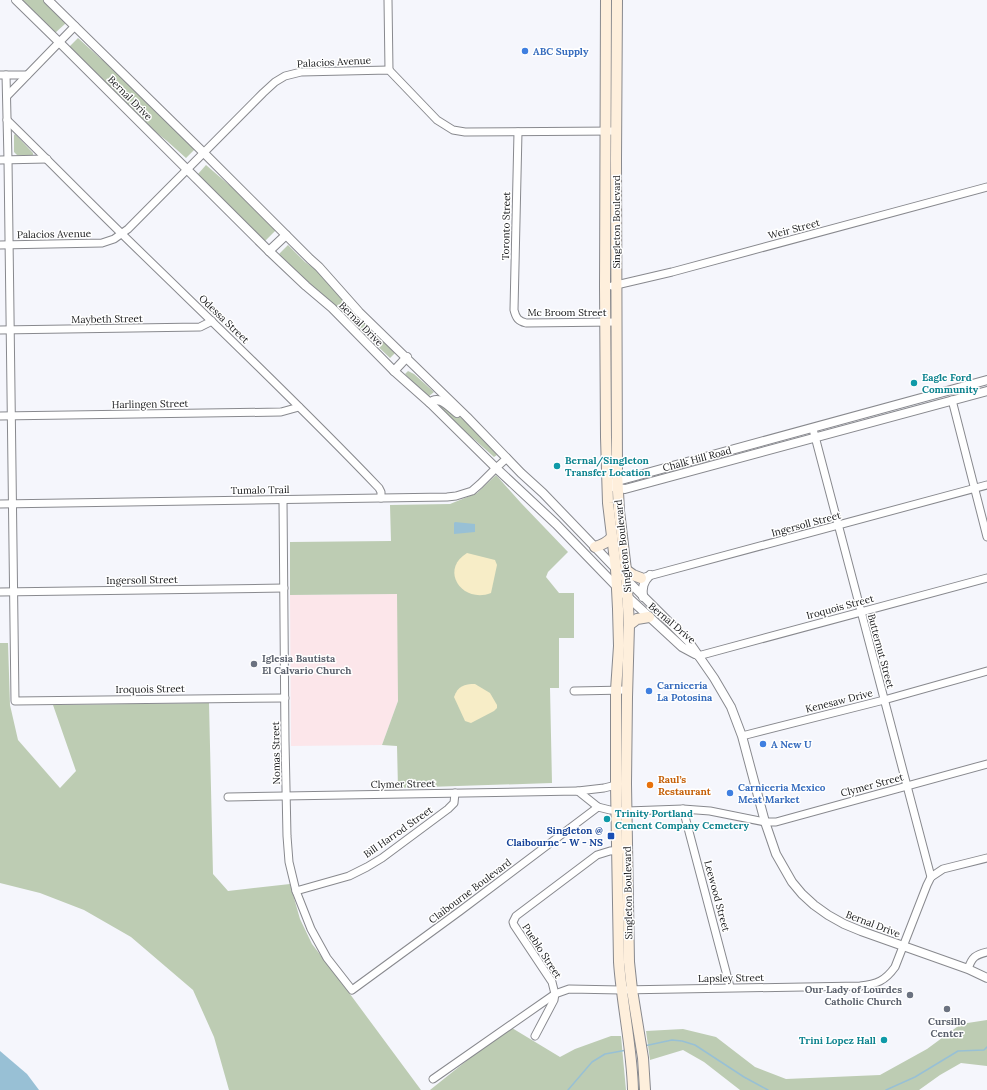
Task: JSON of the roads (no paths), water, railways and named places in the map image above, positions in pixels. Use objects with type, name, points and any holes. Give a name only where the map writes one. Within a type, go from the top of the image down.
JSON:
[{"type":"main road","name":"Singleton Boulevard","points":[[606,0],[605,322],[607,484],[616,569],[619,646],[616,690],[616,811],[619,962],[621,990],[632,1061],[633,1090]]},
{"type":"main road","name":"Singleton Boulevard","points":[[617,0],[616,417],[619,511],[626,570],[629,582],[627,690],[629,962],[643,1058],[645,1090]]},
{"type":"main road","points":[[606,84],[616,84]]},
{"type":"main road","points":[[595,547],[603,545],[612,537]]},
{"type":"main road","points":[[626,570],[633,575],[646,577]]},
{"type":"main road","points":[[629,625],[636,619],[649,617]]},
{"type":"street","name":"Bernal Drive","points":[[16,0],[269,251],[332,308],[394,371],[430,403],[556,524],[617,588],[682,646],[698,656]]},
{"type":"street","name":"Bernal Drive","points":[[48,0],[319,267],[359,312],[468,417],[521,473],[543,493],[688,642],[714,678],[731,707],[742,736],[765,822],[776,854],[792,882],[802,894],[844,924],[968,969],[987,978]]},
{"type":"street","points":[[388,0],[389,70],[438,120],[453,130],[465,132],[616,131]]},
{"type":"street","points":[[7,96],[75,26]]},
{"type":"street","name":"Palacios Avenue","points":[[0,245],[102,243],[108,241],[122,234],[128,229],[275,82],[294,73],[310,71],[389,70]]},
{"type":"street","points":[[14,592],[7,96],[3,75],[27,74]]},
{"type":"street","name":"Odessa Street","points":[[7,120],[334,441],[379,488],[381,498]]},
{"type":"street","name":"Toronto Street","points":[[518,132],[514,310],[518,320]]},
{"type":"street","points":[[0,160],[47,159]]},
{"type":"street","name":"Weir Street","points":[[605,287],[616,286],[846,226],[987,187]]},
{"type":"street","points":[[269,251],[286,235]]},
{"type":"street","name":"Mc Broom Street","points":[[518,320],[526,323],[616,322]]},
{"type":"street","name":"Maybeth Street","points":[[0,330],[200,327],[212,321]]},
{"type":"street","points":[[394,371],[407,357]]},
{"type":"street","name":"Chalk Hill Road","points":[[607,484],[618,485],[987,380]]},
{"type":"street","name":"Chalk Hill Road","points":[[618,485],[625,489],[987,391]]},
{"type":"street","points":[[923,398],[926,407]]},
{"type":"street","points":[[430,403],[432,400],[441,401],[458,414],[468,417]]},
{"type":"street","points":[[952,400],[987,537]]},
{"type":"street","points":[[904,403],[906,412]]},
{"type":"street","name":"Harlingen Street","points":[[0,416],[281,412],[299,407]]},
{"type":"street","name":"Butternut Street","points":[[813,429],[932,877]]},
{"type":"street","name":"Tumalo Trail","points":[[0,504],[447,497],[472,491],[508,458]]},
{"type":"street","name":"Ingersoll Street","points":[[629,582],[987,485]]},
{"type":"street","name":"Nomas Street","points":[[283,500],[287,836],[289,862],[296,891],[311,929],[327,958],[352,990]]},
{"type":"street","points":[[643,597],[643,586],[646,577]]},
{"type":"street","name":"Iroquois Street","points":[[698,656],[987,578]]},
{"type":"street","name":"Ingersoll Street","points":[[0,592],[284,588]]},
{"type":"street","name":"Iroquois Street","points":[[14,592],[15,701],[285,698]]},
{"type":"street","name":"Kenesaw Drive","points":[[742,736],[884,700],[987,671]]},
{"type":"street","points":[[574,691],[627,690]]},
{"type":"street","name":"Clymer Street","points":[[578,791],[598,807],[616,811],[684,809],[710,811],[765,822],[776,822],[987,764]]},
{"type":"street","name":"Clymer Street","points":[[228,797],[578,791],[604,788],[616,784]]},
{"type":"street","name":"Bill Harrod Street","points":[[296,891],[349,876],[382,858],[448,809],[454,803],[455,793]]},
{"type":"street","name":"Claibourne Boulevard","points":[[352,990],[598,807]]},
{"type":"street","name":"Leewood Street","points":[[684,809],[730,987]]},
{"type":"street","points":[[617,850],[627,850]]},
{"type":"street","name":"Pueblo Street","points":[[535,1036],[554,1000],[555,994],[552,982],[514,925],[514,920],[516,916],[597,855],[604,852],[617,850]]},
{"type":"street","points":[[932,877],[943,869],[987,858]]},
{"type":"street","name":"Lapsley Street","points":[[433,1079],[555,994],[570,989],[632,990],[868,985],[883,980],[890,975],[895,967],[927,885],[932,877]]},
{"type":"street","points":[[968,969],[973,958],[987,952]]},
{"type":"water","points":[[455,522],[475,524],[475,532],[454,534]]},
{"type":"water","points":[[0,1051],[27,1074],[39,1090],[0,1090]]},
{"type":"waterway","points":[[644,1046],[672,1040],[695,1045],[744,1077],[768,1090]]},
{"type":"waterway","points":[[886,1090],[915,1077],[958,1051],[984,1050],[987,1047]]},
{"type":"waterway","points":[[568,1090],[592,1062],[605,1054],[627,1050]]},
{"type":"place","name":"ABC Supply","points":[[525,51]]},
{"type":"place","name":"Eagle Ford Community","points":[[914,383]]},
{"type":"place","name":"Bernal/Singleton Transfer Location","points":[[557,466]]},
{"type":"place","name":"Iglesia Bautista El Calvario Church","points":[[254,664]]},
{"type":"place","name":"Carnicería La Potosina","points":[[649,691]]},
{"type":"place","name":"A New U","points":[[763,744]]},
{"type":"place","name":"Raul’s Restaurant","points":[[650,785]]},
{"type":"place","name":"Carniceria Mexico Meat Market","points":[[730,793]]},
{"type":"place","name":"Trinity Portland Cement Company Cemetery","points":[[607,819]]},
{"type":"place","name":"Singleton @ Claibourne - W - NS","points":[[611,836]]},
{"type":"place","name":"Our Lady of Lourdes Catholic Church","points":[[910,995]]},
{"type":"place","name":"Cursillo Center","points":[[947,1009]]},
{"type":"place","name":"Trini Lopez Hall","points":[[884,1040]]}]
